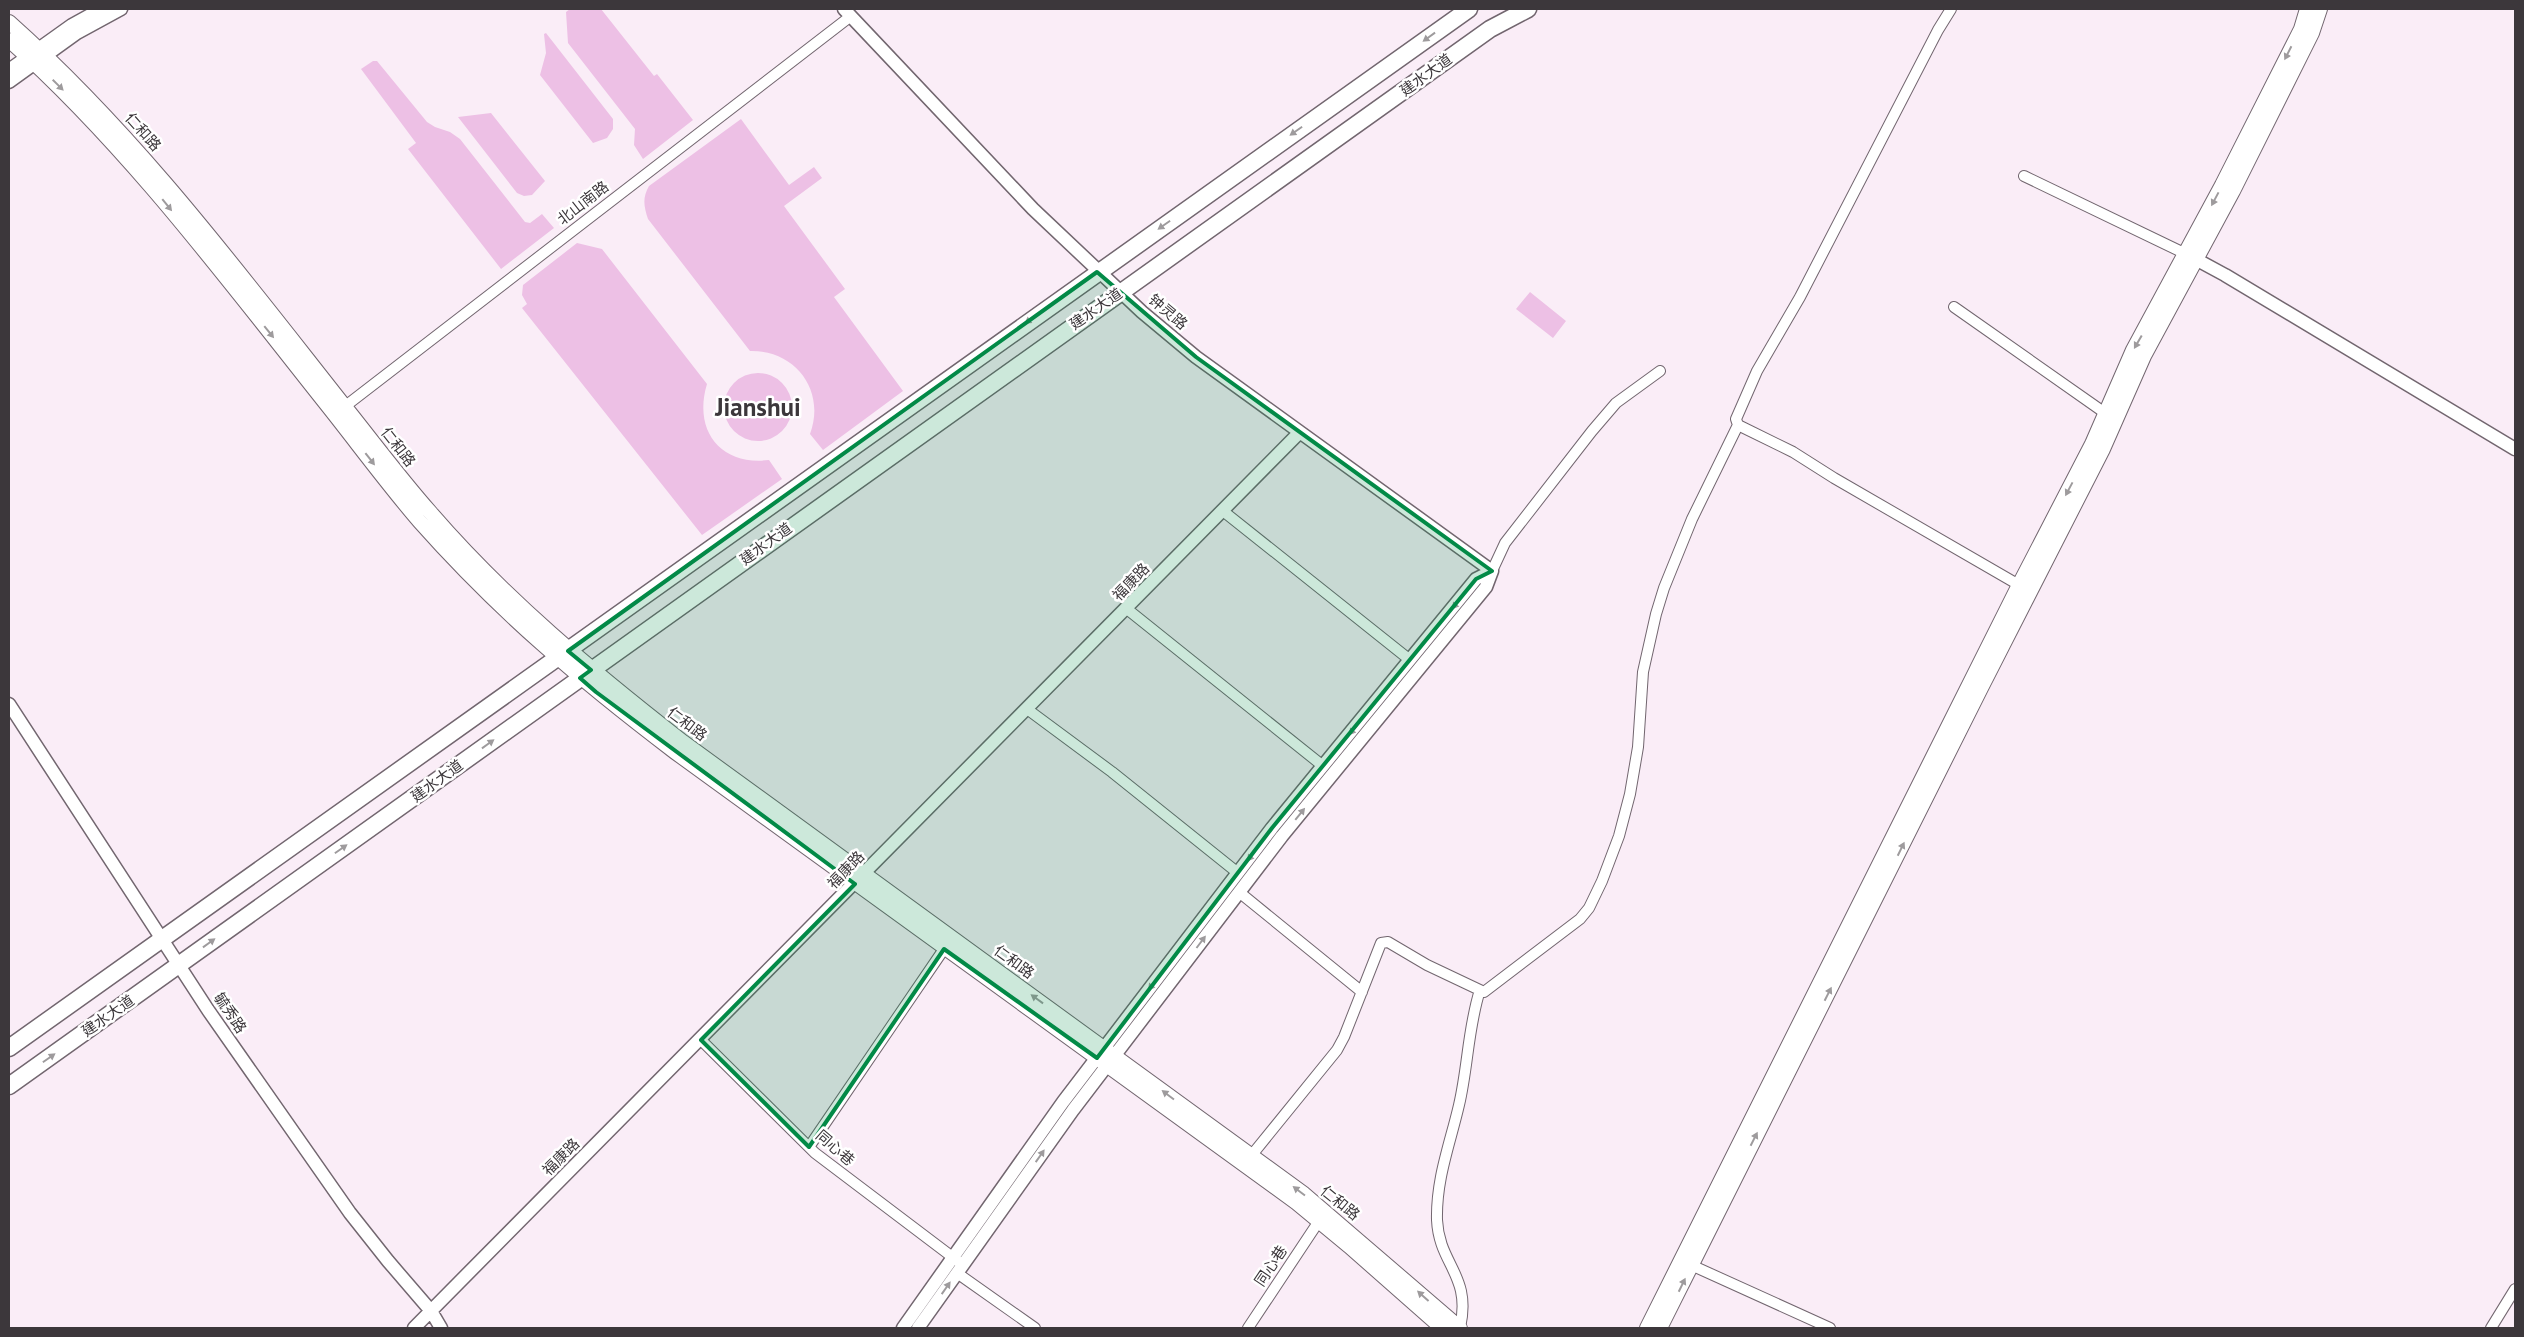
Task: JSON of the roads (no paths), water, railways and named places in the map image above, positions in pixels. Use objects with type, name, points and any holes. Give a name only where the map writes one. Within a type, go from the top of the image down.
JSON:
[{"type":"main road","name":"建水大道","points":[[9,1048],[1469,9]]},
{"type":"main road","name":"建水大道","points":[[9,1086],[1119,292],[1490,29],[1528,9]]},
{"type":"main road","points":[[1647,1328],[1947,743],[2103,449],[2144,356],[2301,29],[2307,9]]},
{"type":"main road","points":[[1660,1328],[1947,743],[2019,585],[2092,444],[2134,350],[2191,257],[2312,33],[2320,9]]},
{"type":"main road","name":"仁和路","points":[[9,22],[81,108],[153,188],[340,411],[469,556],[562,655],[675,752],[860,879],[1106,1056],[1251,1156],[1344,1227],[1460,1328]]},
{"type":"main road","name":"仁和路","points":[[9,40],[37,56]]},
{"type":"main road","name":"仁和路","points":[[860,879],[944,949],[1106,1056],[1319,1221],[1442,1328]]},
{"type":"street","points":[[9,82],[72,25],[101,9]]},
{"type":"street","points":[[9,70],[121,9]]},
{"type":"street","points":[[1251,1156],[1336,1050],[1381,943],[1386,942],[1427,965],[1484,992],[1580,919],[1589,908],[1619,836],[1630,794],[1638,747],[1644,672],[1659,605],[1692,519],[1738,425],[1736,419],[1757,371],[1800,297],[1938,30],[1951,9]]},
{"type":"street","name":"钟灵路","points":[[847,12],[1010,186],[1119,292],[1196,356],[1492,571]]},
{"type":"street","name":"北山南路","points":[[340,411],[847,12]]},
{"type":"street","points":[[2024,176],[2191,257],[2515,449]]},
{"type":"street","points":[[1954,308],[2105,413]]},
{"type":"street","points":[[1106,1056],[1282,836],[1486,587],[1505,542],[1592,431],[1616,403],[1660,372]]},
{"type":"street","points":[[1738,425],[1793,452],[1834,478],[2019,585]]},
{"type":"street","name":"福康路","points":[[414,1328],[701,1040],[1300,432]]},
{"type":"street","points":[[1223,511],[1410,660]]},
{"type":"street","points":[[918,1328],[958,1265],[1238,873],[1476,579],[1492,571]]},
{"type":"street","points":[[1126,609],[1323,766]]},
{"type":"street","name":"毓秀路","points":[[9,704],[179,965],[350,1212],[388,1261],[431,1311],[441,1328]]},
{"type":"street","points":[[1027,709],[1112,772],[1238,873]]},
{"type":"street","points":[[1239,892],[1362,992]]},
{"type":"street","points":[[810,1147],[944,949]]},
{"type":"street","points":[[1460,1328],[1464,1309],[1463,1294],[1440,1236],[1437,1201],[1444,1157],[1459,1105],[1472,1014],[1480,990]]},
{"type":"street","name":"同心巷","points":[[701,1040],[838,1172],[958,1265],[1035,1328]]},
{"type":"street","name":"同心巷","points":[[1248,1328],[1319,1221]]},
{"type":"street","points":[[903,1328],[958,1265]]},
{"type":"street","points":[[1691,1265],[1830,1328]]},
{"type":"street","points":[[2491,1328],[2515,1289]]},
{"type":"district","name":"Jianshui","points":[[758,407]]}]
